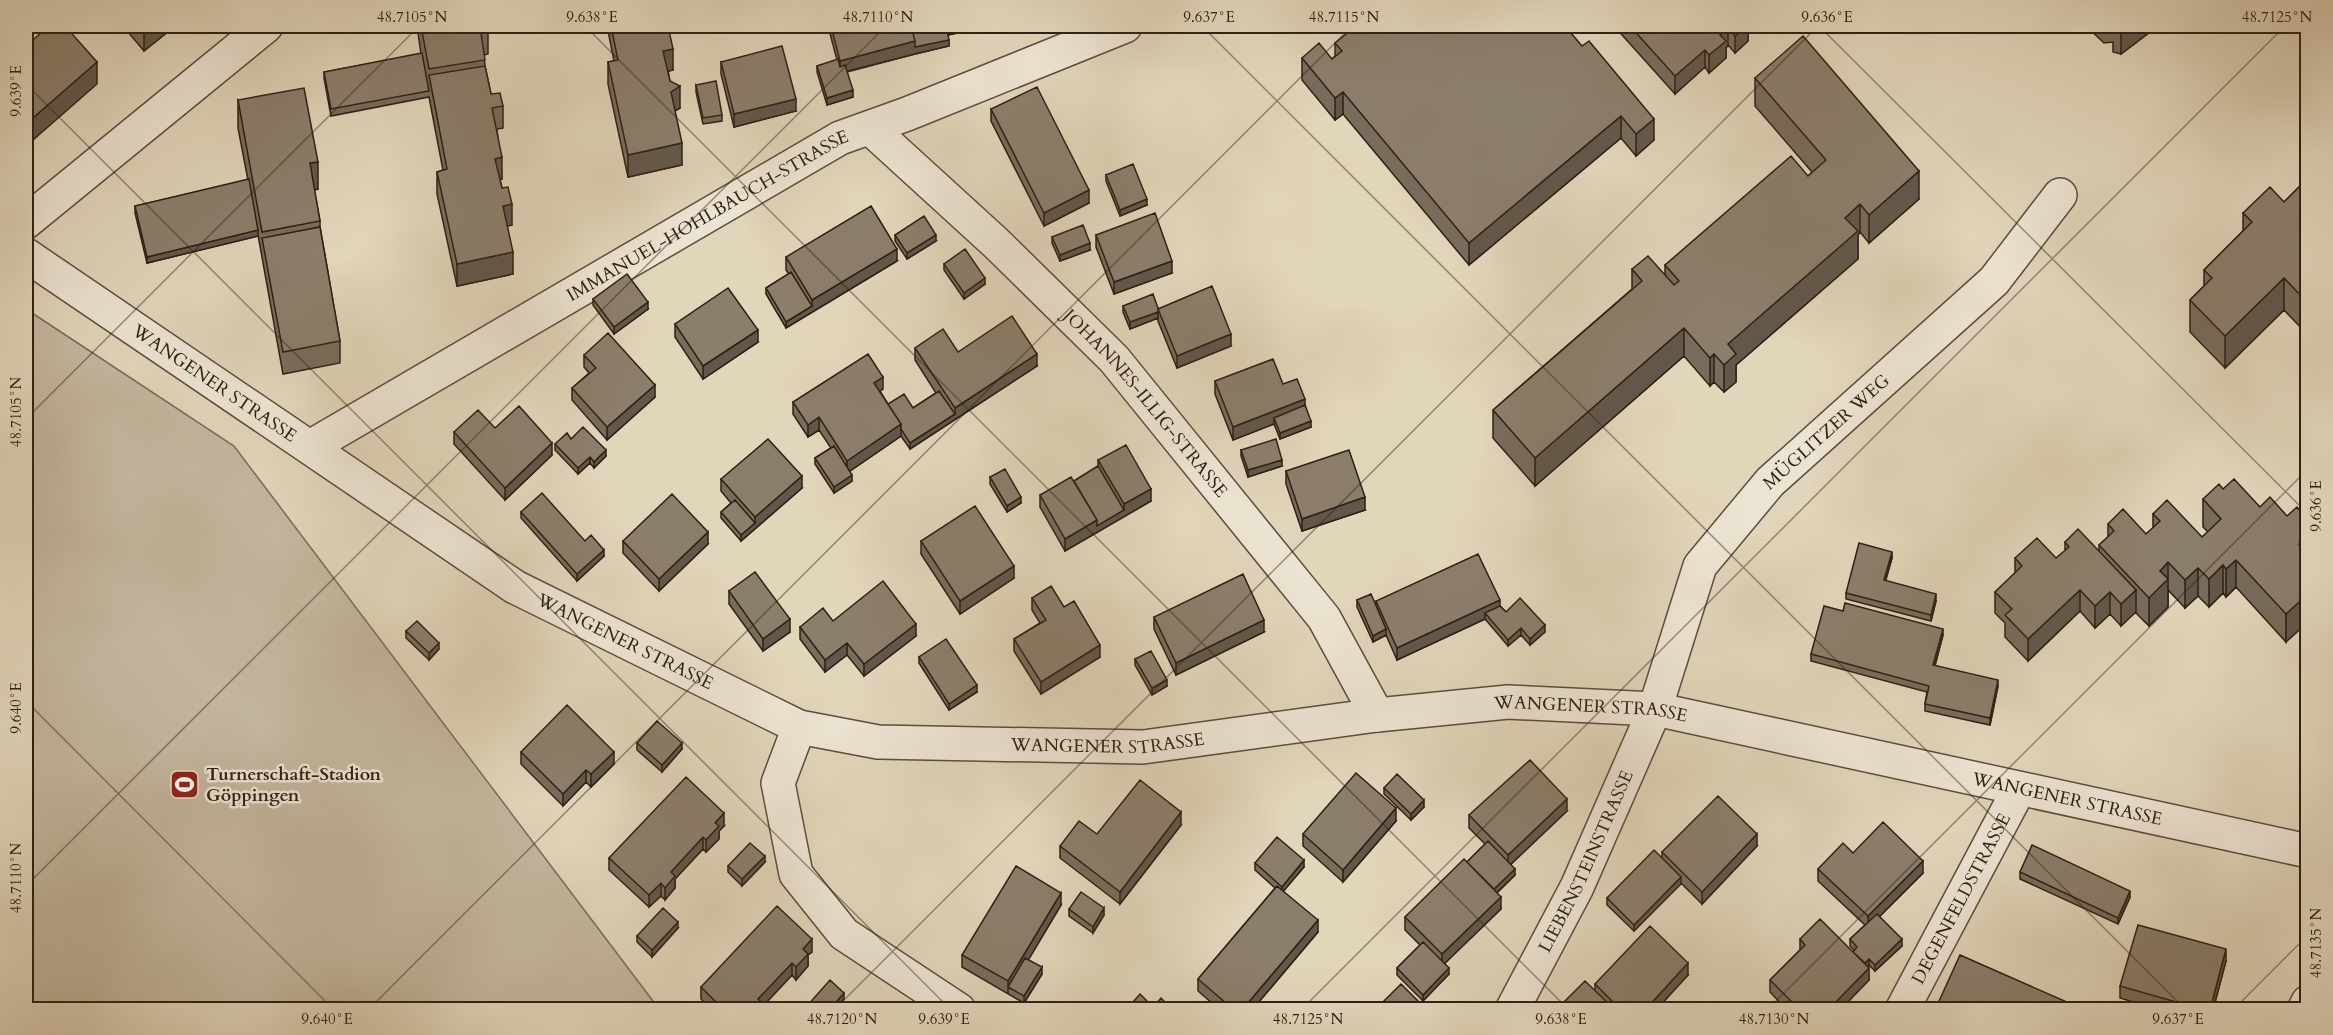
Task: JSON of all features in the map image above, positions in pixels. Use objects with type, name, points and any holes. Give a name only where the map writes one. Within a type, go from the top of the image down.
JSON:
[{"type":"street","points":[[26,222],[266,26]]},
{"type":"street","name":"IMMANUEL-HOHLBAUCH-STRASSE","points":[[310,447],[840,138],[1125,26]]},
{"type":"street","name":"JOHANNES-ILLIG-STRASSE","points":[[870,128],[996,243],[1114,359],[1324,618],[1377,715]]},
{"type":"street","name":"MÜGLITZER WEG","points":[[1655,709],[1700,566],[1770,482],[1994,281],[2060,195]]},
{"type":"street","name":"WANGENER STRASSE","points":[[26,255],[515,587],[799,727],[878,742],[1143,747],[1377,715],[1508,702],[1655,709],[2307,851]]},
{"type":"street","name":"LIEBENSTEINSTRASSE","points":[[1512,1010],[1577,887],[1655,709]]},
{"type":"street","points":[[799,727],[778,783],[796,874],[844,934],[958,1010]]},
{"type":"street","name":"DEGENFELDSTRASSE","points":[[1902,1010],[2019,789]]},
{"type":"street","points":[[2304,1010],[2307,1002]]},
{"type":"shaded area","points":[[26,309],[234,446],[659,1009],[26,1009]]},
{"type":"building","points":[[49,26],[65,26],[97,62],[26,124],[26,46]]},
{"type":"building","points":[[421,26],[488,26],[480,27],[485,60],[429,69]]},
{"type":"building","points":[[611,26],[668,26],[673,49],[663,51],[670,81],[680,86],[671,92],[682,143],[628,155],[608,62],[618,60]]},
{"type":"building","points":[[831,26],[911,26],[915,41],[840,61]]},
{"type":"building","points":[[911,26],[946,26],[949,40],[915,47]]},
{"type":"building","points":[[1356,26],[1565,26],[1582,46],[1589,41],[1654,119],[1636,134],[1621,116],[1469,243],[1343,92],[1335,98],[1302,58],[1319,43],[1332,59],[1342,51],[1335,43]]},
{"type":"building","points":[[1630,26],[1747,26],[1735,36],[1728,28],[1720,35],[1726,41],[1709,55],[1705,50],[1675,76]]},
{"type":"building","points":[[1803,36],[1919,171],[1869,215],[1860,204],[1845,218],[1858,231],[1728,344],[1736,354],[1724,365],[1714,354],[1710,358],[1684,328],[1535,458],[1493,410],[1642,281],[1632,269],[1648,256],[1674,285],[1679,281],[1665,265],[1791,156],[1808,176],[1826,160],[1755,78]]},
{"type":"building","points":[[782,46],[796,99],[734,114],[721,62]]},
{"type":"building","points":[[422,53],[429,91],[331,109],[324,72]]},
{"type":"building","points":[[838,59],[840,67],[845,65],[853,90],[827,98],[817,66]]},
{"type":"building","points":[[485,66],[491,94],[500,93],[503,106],[492,108],[502,157],[495,159],[502,188],[508,187],[512,204],[503,206],[513,252],[457,264],[437,172],[447,169],[429,75]]},
{"type":"building","points":[[716,81],[722,115],[703,118],[696,85]]},
{"type":"building","points":[[1037,87],[1089,190],[1044,213],[991,109]]},
{"type":"building","points":[[304,88],[318,162],[310,163],[320,221],[262,232],[238,100]]},
{"type":"building","points":[[1133,164],[1147,199],[1120,210],[1106,175]]},
{"type":"building","points":[[249,179],[258,230],[147,257],[135,206]]},
{"type":"building","points":[[2307,179],[2307,302],[2284,278],[2225,336],[2190,300],[2212,278],[2204,270],[2252,222],[2243,213],[2270,187],[2284,202]]},
{"type":"building","points":[[871,206],[897,249],[812,300],[786,257]]},
{"type":"building","points":[[1155,213],[1172,261],[1114,282],[1096,235]]},
{"type":"building","points":[[924,216],[936,235],[907,253],[895,235]]},
{"type":"building","points":[[1083,225],[1090,243],[1060,255],[1052,237]]},
{"type":"building","points":[[320,227],[340,341],[283,352],[262,238]]},
{"type":"building","points":[[965,249],[985,278],[964,293],[944,264]]},
{"type":"building","points":[[791,272],[812,306],[786,322],[766,288]]},
{"type":"building","points":[[627,274],[648,302],[614,327],[593,299]]},
{"type":"building","points":[[1212,286],[1231,334],[1177,356],[1158,309]]},
{"type":"building","points":[[728,288],[758,330],[703,366],[675,324]]},
{"type":"building","points":[[1153,294],[1159,311],[1158,309],[1158,312],[1130,322],[1123,306]]},
{"type":"building","points":[[1012,316],[1037,354],[955,408],[915,348],[943,329],[958,352]]},
{"type":"building","points":[[608,333],[655,385],[607,427],[572,388],[596,368],[584,355]]},
{"type":"building","points":[[868,354],[883,377],[874,383],[901,424],[847,461],[819,417],[808,425],[793,402]]},
{"type":"building","points":[[1273,359],[1283,384],[1297,379],[1305,399],[1233,427],[1215,381]]},
{"type":"building","points":[[939,391],[955,414],[910,443],[888,404],[904,394],[913,408]]},
{"type":"building","points":[[1305,405],[1311,421],[1280,433],[1274,418]]},
{"type":"building","points":[[519,406],[552,443],[505,488],[454,432],[478,410],[495,428]]},
{"type":"building","points":[[583,427],[606,450],[594,462],[590,457],[578,468],[555,444],[567,433],[571,439]]},
{"type":"building","points":[[768,439],[802,476],[755,517],[721,479]]},
{"type":"building","points":[[1276,439],[1282,460],[1248,470],[1241,450]]},
{"type":"building","points":[[1126,445],[1151,489],[1124,504],[1098,460]]},
{"type":"building","points":[[834,446],[852,475],[834,487],[815,458]]},
{"type":"building","points":[[1349,450],[1365,497],[1302,519],[1286,471]]},
{"type":"building","points":[[1098,466],[1124,510],[1097,526],[1097,520],[1074,481]]},
{"type":"building","points":[[1005,469],[1021,497],[1007,506],[990,477]]},
{"type":"building","points":[[1071,477],[1097,520],[1065,539],[1040,495]]},
{"type":"building","points":[[2234,479],[2260,507],[2270,497],[2287,516],[2297,507],[2307,519],[2307,536],[2299,544],[2307,554],[2307,583],[2303,587],[2307,595],[2286,614],[2236,560],[2226,569],[2223,565],[2209,579],[2198,568],[2185,580],[2168,562],[2160,571],[2168,579],[2149,598],[2099,545],[2114,531],[2108,524],[2123,509],[2146,534],[2160,521],[2153,514],[2167,500],[2202,537],[2221,519],[2203,499],[2219,484],[2223,489]]},
{"type":"building","points":[[542,493],[585,541],[591,535],[604,550],[577,574],[521,512]]},
{"type":"building","points":[[672,494],[708,532],[659,579],[623,541]]},
{"type":"building","points":[[735,500],[755,523],[741,535],[721,512]]},
{"type":"building","points":[[975,506],[1014,566],[960,601],[921,541]]},
{"type":"building","points":[[2078,529],[2136,590],[2121,604],[2110,592],[2095,606],[2080,590],[2028,639],[2005,615],[2012,609],[1995,592],[2022,566],[2015,558],[2037,538],[2056,558],[2069,547],[2065,542]]},
{"type":"building","points":[[1859,543],[1892,552],[1884,580],[1936,594],[1931,615],[1846,593]]},
{"type":"building","points":[[1478,554],[1500,600],[1397,648],[1376,601]]},
{"type":"building","points":[[755,572],[790,619],[763,639],[729,591]]},
{"type":"building","points":[[1243,574],[1264,620],[1176,663],[1154,617]]},
{"type":"building","points":[[883,581],[916,624],[864,664],[847,643],[825,660],[800,627],[823,608],[833,621]]},
{"type":"building","points":[[1051,586],[1064,607],[1074,601],[1100,645],[1041,682],[1014,639],[1046,620],[1032,598]]},
{"type":"building","points":[[1371,594],[1386,629],[1373,636],[1357,600]]},
{"type":"building","points":[[1520,598],[1545,625],[1530,639],[1521,628],[1508,640],[1485,613],[1500,606],[1506,612]]},
{"type":"building","points":[[1845,603],[1943,629],[1933,665],[1998,680],[1990,718],[1925,704],[1929,686],[1811,654],[1824,606],[1843,611]]},
{"type":"building","points":[[417,621],[439,643],[429,653],[406,631]]},
{"type":"building","points":[[946,639],[977,685],[949,704],[919,657]]},
{"type":"building","points":[[1151,651],[1167,680],[1152,688],[1135,659]]},
{"type":"building","points":[[567,705],[614,752],[591,774],[586,770],[563,794],[521,752]]},
{"type":"building","points":[[657,721],[682,743],[662,765],[637,743]]},
{"type":"building","points":[[1530,760],[1567,799],[1508,855],[1469,815]]},
{"type":"building","points":[[1356,773],[1396,808],[1343,870],[1303,834]]},
{"type":"building","points":[[1397,774],[1424,800],[1411,814],[1384,788]]},
{"type":"building","points":[[686,777],[724,813],[715,823],[719,826],[706,840],[703,837],[671,872],[675,876],[665,888],[661,883],[649,895],[609,858]]},
{"type":"building","points":[[1140,780],[1181,812],[1120,892],[1060,846],[1079,821],[1097,834]]},
{"type":"building","points":[[1718,796],[1757,834],[1702,892],[1662,852]]},
{"type":"building","points":[[1883,822],[1923,861],[1868,916],[1818,869],[1843,843],[1853,853]]},
{"type":"building","points":[[1277,837],[1304,860],[1282,887],[1255,863]]},
{"type":"building","points":[[1488,841],[1515,869],[1494,889],[1467,862]]},
{"type":"building","points":[[750,843],[765,856],[742,879],[728,866]]},
{"type":"building","points":[[2032,845],[2130,891],[2118,918],[2020,872]]},
{"type":"building","points":[[1654,850],[1681,877],[1634,925],[1607,898]]},
{"type":"building","points":[[1464,859],[1501,897],[1442,954],[1405,917]]},
{"type":"building","points":[[1016,866],[1061,893],[1008,981],[962,955]]},
{"type":"building","points":[[1277,886],[1318,920],[1242,1010],[1234,1010],[1198,979]]},
{"type":"building","points":[[1081,892],[1104,908],[1093,927],[1069,909]]},
{"type":"building","points":[[777,906],[812,939],[803,949],[808,954],[796,967],[792,963],[758,999],[763,1004],[758,1010],[724,1010],[701,987]]},
{"type":"building","points":[[663,908],[678,922],[652,950],[637,936]]},
{"type":"building","points":[[1877,914],[1902,939],[1875,965],[1869,959],[1865,963],[1853,952],[1857,947],[1850,939]]},
{"type":"building","points":[[1820,919],[1869,968],[1828,1010],[1800,1010],[1770,980],[1805,945],[1800,939]]},
{"type":"building","points":[[2138,925],[2226,949],[2210,1010],[2120,986]]},
{"type":"building","points":[[1650,926],[1688,963],[1645,1010],[1621,1010],[1595,984]]},
{"type":"building","points":[[1423,942],[1449,968],[1423,995],[1397,968]]},
{"type":"building","points":[[1960,955],[2078,1007],[2077,1010],[1935,1010]]},
{"type":"building","points":[[1025,958],[1042,967],[1024,996],[1008,987]]},
{"type":"building","points":[[830,980],[844,993],[829,1010],[811,1010],[807,1006]]},
{"type":"building","points":[[1585,981],[1611,1006],[1608,1010],[1556,1010]]},
{"type":"building","points":[[1401,984],[1427,1010],[1394,1010],[1391,1007],[1388,1010],[1381,1004]]},
{"type":"building","points":[[1140,994],[1153,1007],[1161,998],[1173,1010],[1126,1010]]},
{"type":"place","name":"Turnerschaft-Stadion Göppingen","points":[[185,784]]}]
